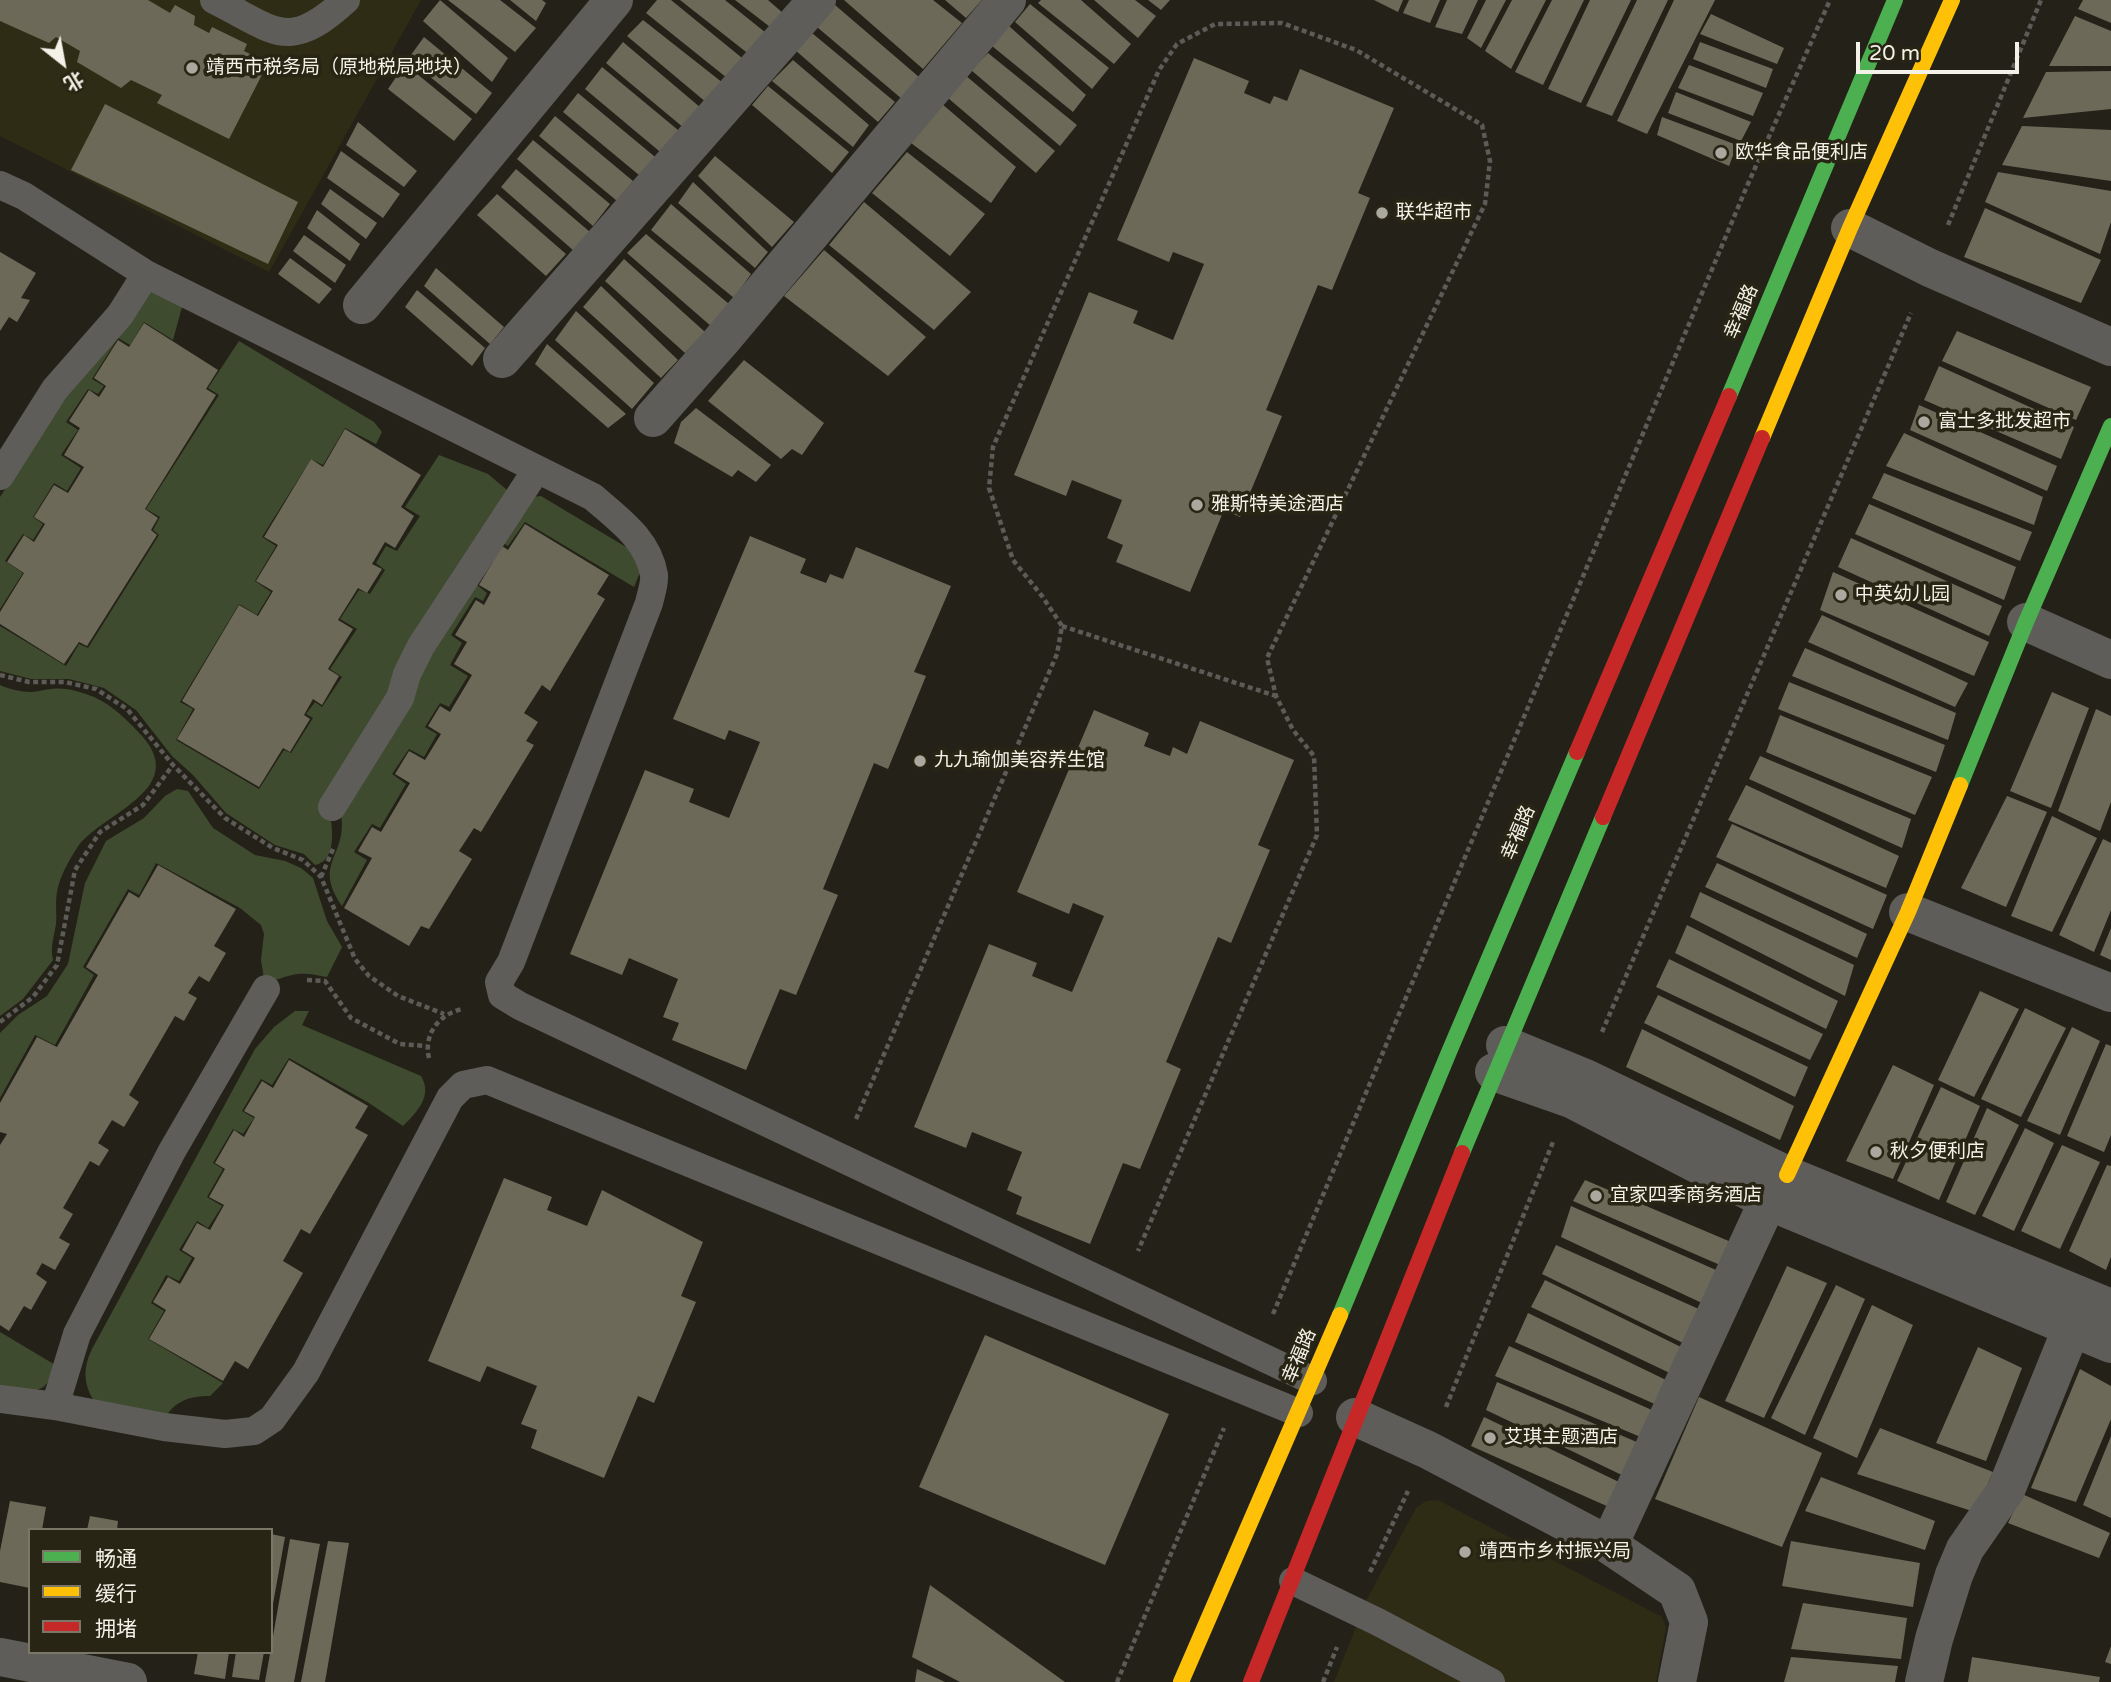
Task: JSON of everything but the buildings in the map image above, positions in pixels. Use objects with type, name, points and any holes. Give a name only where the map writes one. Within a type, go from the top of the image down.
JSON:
[{"type":"main road","name":"幸福路","points":[[1181,1682],[1313,1381],[1449,1052],[1804,221],[1895,0]]},
{"type":"main road","points":[[1251,1682],[1499,1058],[1641,728],[1850,228],[1952,0]]},
{"type":"main road","points":[[1778,1188],[1908,912],[2025,622],[2111,426]]},
{"type":"street","points":[[362,305],[614,0]]},
{"type":"street","points":[[502,359],[817,0]]},
{"type":"street","points":[[653,418],[721,341],[1007,0]]},
{"type":"street","points":[[1850,228],[1930,268],[2111,347]]},
{"type":"street","points":[[2025,622],[2111,660]]},
{"type":"street","points":[[1908,912],[2111,993]]},
{"type":"street","points":[[1499,1058],[1577,1088],[1778,1188],[2111,1344]]},
{"type":"street","points":[[1778,1188],[2111,1308]]},
{"type":"street","points":[[1609,1545],[1778,1188]]},
{"type":"street","points":[[1924,1682],[1934,1639],[1965,1549],[2006,1490],[2072,1327]]},
{"type":"street","points":[[1355,1417],[1428,1450],[1609,1545],[1677,1591],[1689,1622],[1677,1682]]},
{"type":"street","points":[[0,1657],[128,1682]]},
{"type":"lane","points":[[214,0],[281,34],[305,31],[326,18],[346,0]]},
{"type":"lane","points":[[0,185],[24,196],[146,274],[593,498],[629,528],[646,549],[654,577],[649,603],[512,962],[499,982],[502,995],[520,1006],[1120,1292],[1313,1381]]},
{"type":"lane","points":[[0,476],[55,390],[120,315],[146,274]]},
{"type":"lane","points":[[332,807],[401,698],[407,674],[421,646],[537,468]]},
{"type":"lane","points":[[55,1406],[77,1334],[172,1151],[266,989]]},
{"type":"lane","points":[[0,1399],[55,1406],[164,1427],[225,1434],[254,1431],[272,1419],[306,1372],[450,1098],[463,1085],[487,1080],[1299,1413]]},
{"type":"lane","points":[[1293,1581],[1491,1682]]},
{"type":"path","points":[[1256,1355],[1747,186],[1830,0]]},
{"type":"path","points":[[1352,1609],[1428,1450],[1577,1088],[1930,268],[2041,0]]},
{"type":"path","points":[[1120,1292],[1317,835],[1314,756],[1293,730],[1276,696],[1267,658],[1485,204],[1490,160],[1482,125],[1356,50],[1282,23],[1215,24],[1177,44],[1159,70],[993,447],[989,488],[1013,560],[1062,626],[1276,696]]},
{"type":"path","points":[[839,1158],[1057,654],[1062,626]]},
{"type":"path","points":[[0,675],[29,682],[65,682],[96,689],[127,709],[173,765],[225,818],[274,848],[303,860],[321,877],[355,960],[369,976],[398,996],[444,1014]]},
{"type":"path","points":[[0,1022],[33,997],[57,965],[75,870],[100,832],[143,805],[173,765]]},
{"type":"path","points":[[266,989],[287,980],[325,981],[351,1018],[400,1044],[426,1046]]},
{"type":"path","points":[[450,1098],[431,1065],[426,1046],[433,1030],[444,1014],[460,1009],[483,1008],[502,995]]},
{"type":"path","points":[[1117,1682],[1240,1389]]},
{"type":"shaded area","name":"靖西市税务局（原地税局地块）","points":[[0,0],[421,0],[269,272],[0,136]]},
{"type":"shaded area","name":"靖西市乡村振兴局","points":[[1438,1500],[1662,1617],[1666,1628],[1656,1682],[1334,1682],[1368,1597],[1416,1508],[1426,1501]]},
{"type":"green space","points":[[154,287],[182,307],[173,340],[144,322],[130,345],[118,338],[92,379],[104,386],[98,394],[88,389],[66,422],[78,430],[61,455],[81,468],[67,491],[54,483],[33,517],[43,524],[33,540],[23,534],[5,561],[23,573],[0,609],[0,497],[74,381]]},
{"type":"green space","points":[[239,341],[374,422],[382,432],[376,444],[345,428],[323,465],[311,459],[262,537],[276,546],[255,581],[271,592],[257,615],[239,604],[180,702],[193,709],[176,740],[259,789],[284,750],[291,753],[313,718],[306,714],[315,702],[322,707],[342,677],[330,669],[357,629],[340,619],[359,590],[370,594],[385,570],[376,563],[386,546],[397,551],[420,516],[405,507],[439,455],[488,474],[507,490],[330,814],[330,852],[327,858],[315,865],[304,854],[275,845],[226,813],[193,775],[172,756],[136,710],[104,688],[69,679],[31,679],[0,671],[0,626],[66,666],[79,644],[88,648],[159,535],[153,530],[160,517],[146,509],[219,395],[208,388]]},
{"type":"green space","points":[[541,496],[631,550],[640,572],[634,587],[525,522],[508,546],[503,543],[477,585],[487,593],[483,601],[475,597],[451,635],[462,643],[450,665],[468,676],[449,707],[440,703],[425,727],[437,734],[424,757],[409,749],[392,774],[406,784],[380,828],[372,824],[354,852],[367,860],[342,906],[330,879],[330,869],[340,840],[341,814],[411,676],[531,497]]},
{"type":"green space","points":[[0,685],[27,692],[68,689],[94,697],[120,714],[143,737],[154,756],[155,772],[148,787],[136,800],[88,836],[77,848],[62,875],[57,892],[53,960],[23,999],[0,1016]]},
{"type":"green space","points":[[177,789],[188,791],[213,828],[255,855],[285,861],[301,868],[313,878],[327,921],[342,947],[327,977],[301,974],[275,980],[264,979],[261,960],[264,934],[261,925],[240,908],[156,863],[139,895],[128,889],[83,967],[94,975],[55,1045],[35,1035],[0,1098],[0,1033],[18,1015],[47,996],[68,964],[85,883],[106,841],[144,818],[165,796]]},
{"type":"green space","points":[[295,1011],[309,1011],[302,1025],[421,1076],[425,1090],[422,1103],[403,1126],[369,1103],[289,1058],[272,1085],[261,1079],[242,1111],[254,1118],[243,1134],[233,1129],[213,1163],[223,1169],[207,1197],[222,1206],[208,1228],[197,1221],[179,1250],[192,1258],[179,1281],[166,1275],[151,1303],[164,1311],[148,1339],[223,1383],[210,1396],[190,1398],[179,1403],[165,1417],[94,1401],[86,1375],[92,1349],[255,1049],[274,1027]]},
{"type":"green space","points":[[0,1332],[57,1366],[41,1389],[22,1391],[0,1385]]},
{"type":"traffic: fast","points":[[1729,396],[1895,0]]},
{"type":"traffic: fast","points":[[1960,785],[2026,622],[2111,426]]},
{"type":"traffic: fast","points":[[1340,1315],[1577,752]]},
{"type":"traffic: fast","points":[[1462,1153],[1603,817]]},
{"type":"traffic: slow","points":[[1762,438],[1850,228],[1952,0]]},
{"type":"traffic: slow","points":[[1787,1175],[1908,912],[1960,785]]},
{"type":"traffic: slow","points":[[1181,1682],[1340,1315]]},
{"type":"traffic: jam","points":[[1577,752],[1729,396]]},
{"type":"traffic: jam","points":[[1603,817],[1762,438]]},
{"type":"traffic: jam","points":[[1251,1682],[1462,1153]]},
{"type":"place","name":"靖西市税务局（原地税局地块）","points":[[192,68]]},
{"type":"place","name":"欧华食品便利店","points":[[1721,153]]},
{"type":"place","name":"联华超市","points":[[1382,213]]},
{"type":"place","name":"富士多批发超市","points":[[1924,422]]},
{"type":"place","name":"雅斯特美途酒店","points":[[1197,505]]},
{"type":"place","name":"中英幼儿园","points":[[1841,595]]},
{"type":"place","name":"九九瑜伽美容养生馆","points":[[920,761]]},
{"type":"place","name":"秋夕便利店","points":[[1876,1152]]},
{"type":"place","name":"宜家四季商务酒店","points":[[1596,1196]]},
{"type":"place","name":"艾琪主题酒店","points":[[1490,1438]]},
{"type":"place","name":"靖西市乡村振兴局","points":[[1465,1552]]}]
